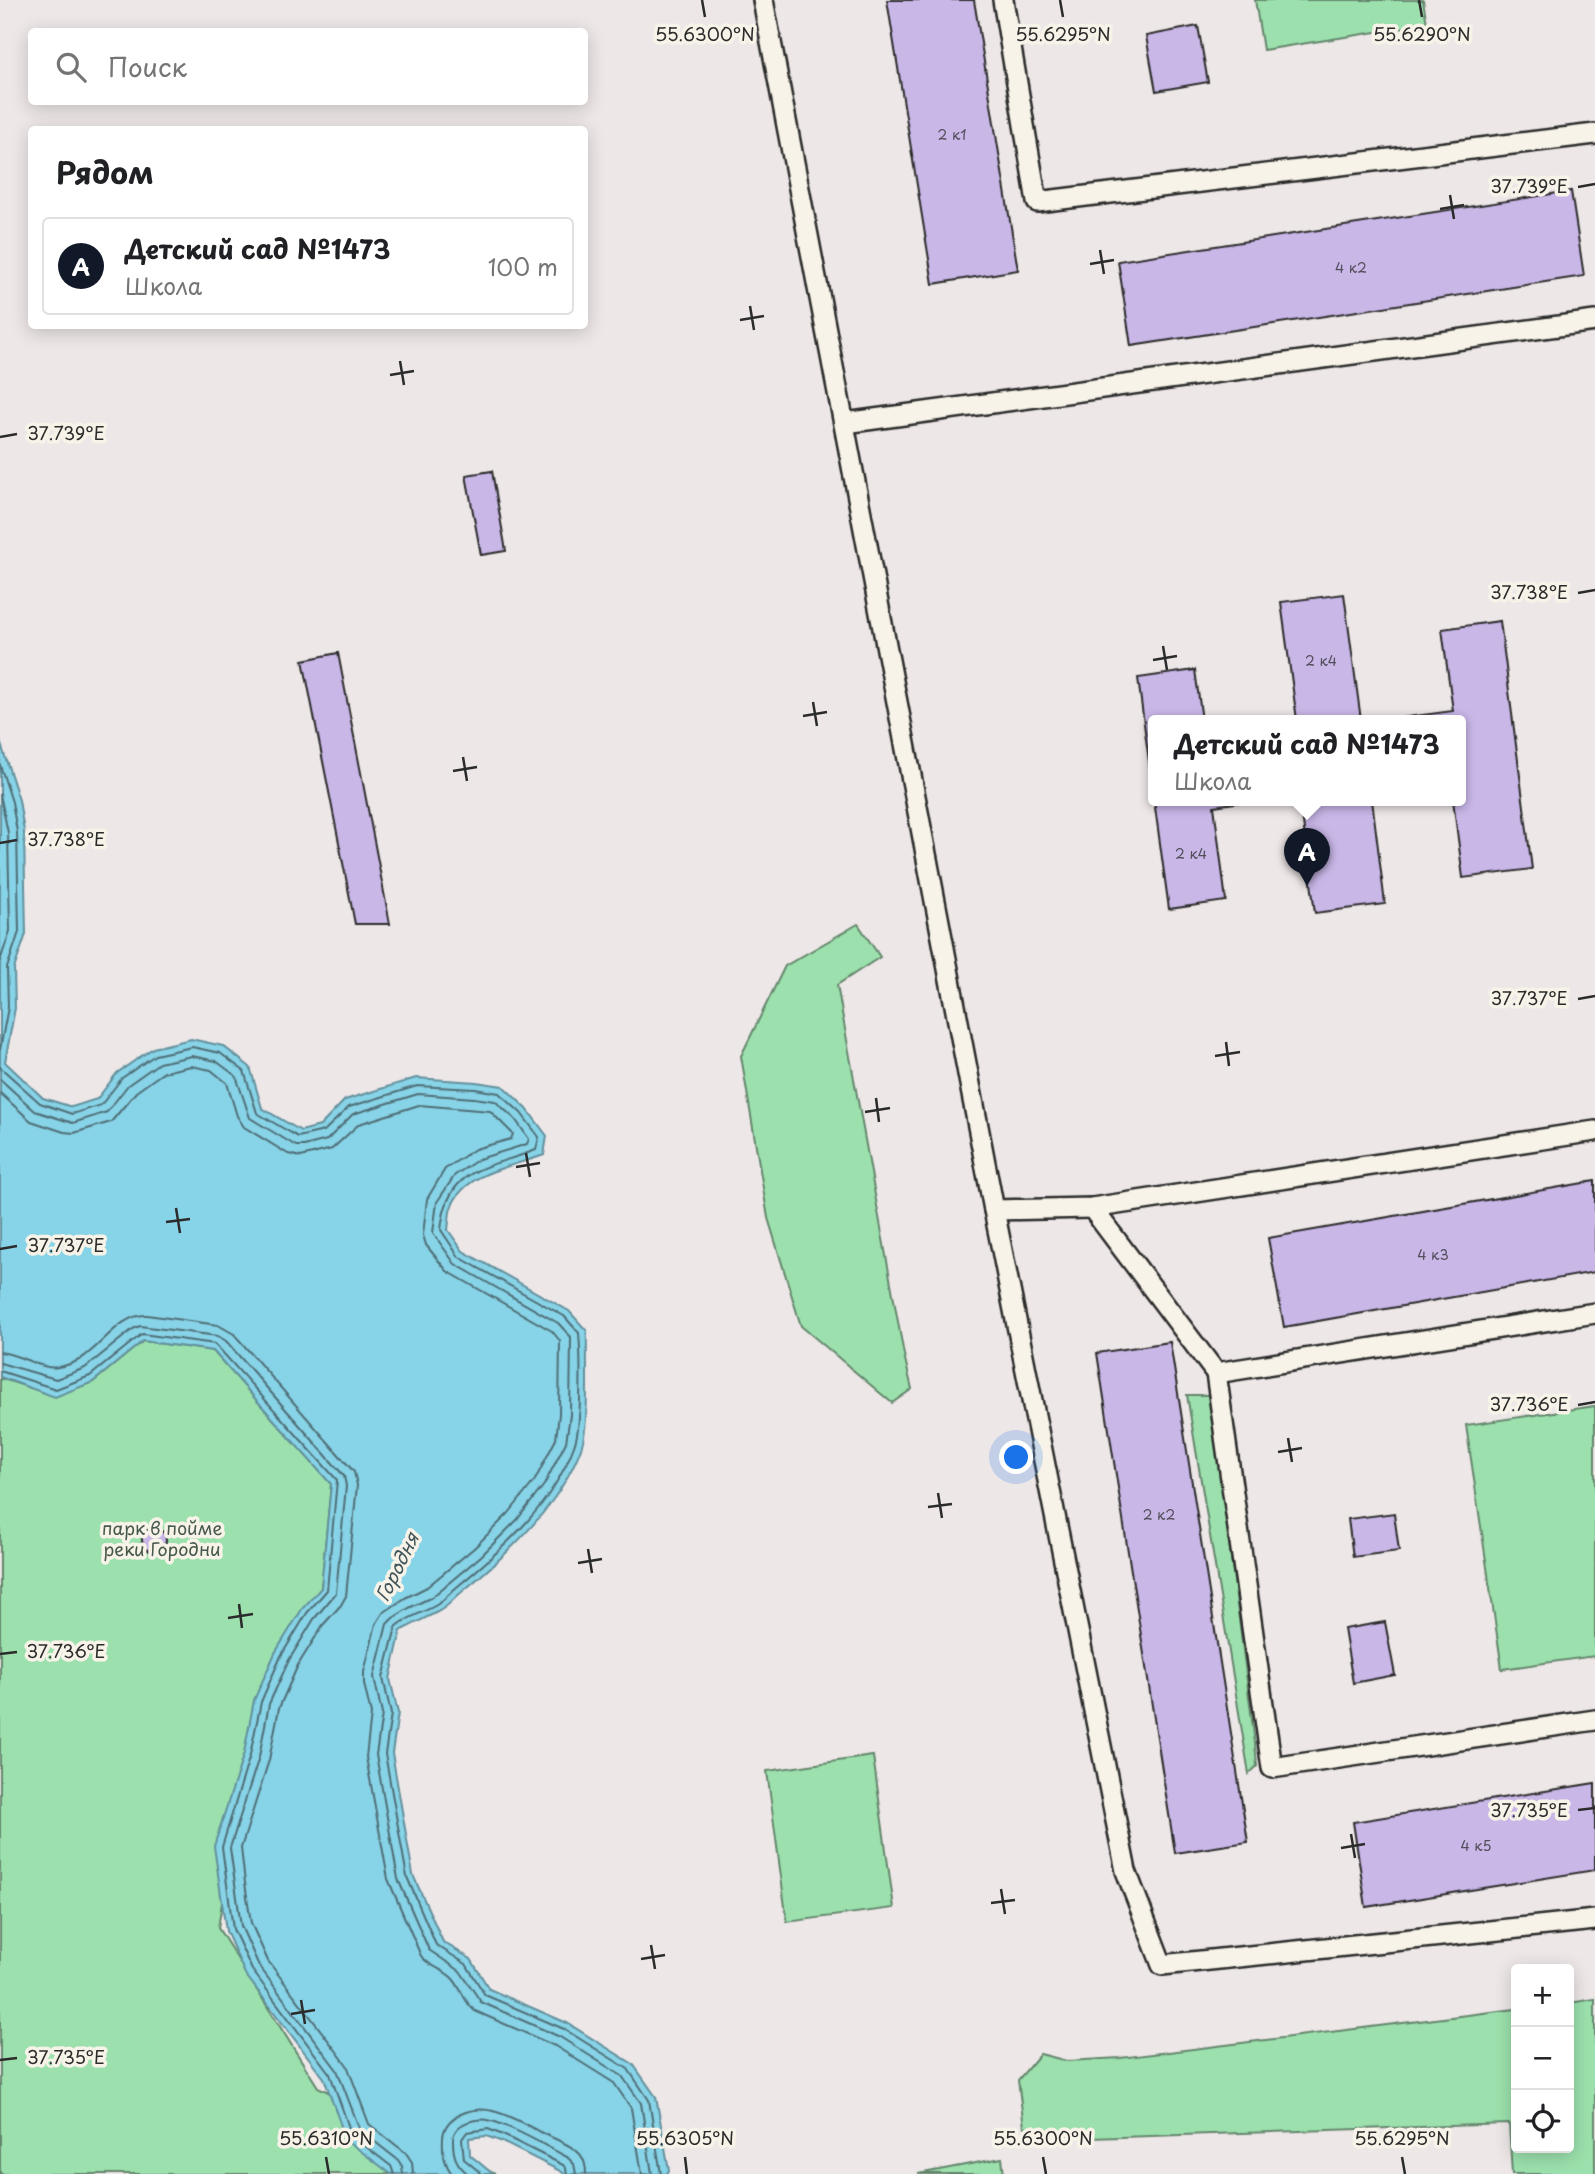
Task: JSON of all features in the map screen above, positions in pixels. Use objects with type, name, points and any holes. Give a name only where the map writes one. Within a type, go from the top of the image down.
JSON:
[{"type":"lane","points":[[763,0],[994,1210],[1126,1871],[1162,1965],[1595,1920]]},
{"type":"lane","points":[[1003,0],[1037,202],[1595,134]]},
{"type":"lane","points":[[845,423],[1595,321]]},
{"type":"lane","points":[[994,1210],[1092,1208],[1595,1131]]},
{"type":"lane","points":[[1092,1208],[1216,1373],[1272,1768],[1595,1720]]},
{"type":"lane","points":[[1216,1373],[1595,1313]]},
{"type":"green space","points":[[1255,0],[1423,0],[1427,24],[1263,50]]},
{"type":"green space","points":[[858,924],[880,957],[837,985],[912,1389],[892,1403],[801,1326],[768,1218],[741,1056],[785,966]]},
{"type":"green space","name":"парк в пойме реки Городни","points":[[143,1341],[213,1351],[331,1484],[321,1588],[250,1726],[218,1928],[318,2087],[495,2174],[0,2174],[0,1378],[55,1396],[93,1382]]},
{"type":"green space","points":[[1187,1395],[1210,1395],[1255,1743],[1257,1766],[1249,1774]]},
{"type":"green space","points":[[1595,1406],[1595,1656],[1502,1669],[1466,1425]]},
{"type":"green space","points":[[873,1756],[894,1908],[787,1922],[767,1771]]},
{"type":"green space","points":[[1595,1999],[1595,2174],[1512,2174],[1509,2124],[1090,2138],[1024,2127],[1018,2080],[1040,2054],[1067,2061],[1120,2058],[1511,2010],[1511,2153],[1574,2153],[1574,2002]]},
{"type":"green space","points":[[1002,2158],[1004,2174],[918,2174]]},
{"type":"water","name":"Городня","points":[[0,741],[19,800],[24,831],[26,934],[14,969],[15,1008],[5,1062],[43,1098],[72,1107],[97,1099],[117,1073],[153,1048],[191,1039],[223,1046],[250,1067],[262,1108],[301,1131],[320,1126],[345,1100],[416,1078],[503,1086],[527,1109],[547,1136],[544,1155],[491,1172],[467,1186],[451,1208],[448,1230],[463,1251],[569,1311],[587,1331],[587,1408],[584,1437],[572,1469],[560,1489],[515,1544],[445,1607],[401,1631],[390,1679],[398,1713],[392,1753],[413,1875],[443,1942],[471,1959],[489,1989],[567,2023],[633,2064],[656,2097],[669,2170],[667,2174],[566,2174],[486,2136],[469,2138],[470,2155],[493,2174],[391,2174],[346,2140],[324,2078],[245,1974],[226,1931],[214,1846],[244,1753],[254,1700],[275,1653],[302,1609],[321,1588],[331,1484],[213,1351],[143,1341],[93,1382],[55,1397],[0,1377]]},
{"type":"building","points":[[887,0],[974,0],[1018,270],[933,284]]},
{"type":"building","points":[[1198,26],[1208,82],[1156,91],[1146,36]]},
{"type":"building","points":[[1571,191],[1584,276],[1131,346],[1118,261]]},
{"type":"building","points":[[492,471],[506,551],[481,555],[466,475]]},
{"type":"building","points":[[1344,594],[1360,715],[1296,715],[1281,602]]},
{"type":"building","points":[[1500,621],[1532,869],[1463,878],[1454,806],[1466,806],[1466,715],[1423,715],[1453,711],[1442,629]]},
{"type":"building","points":[[338,653],[390,924],[355,924],[303,660]]},
{"type":"building","points":[[1195,670],[1201,715],[1148,715],[1148,754],[1138,678]]},
{"type":"building","points":[[1155,806],[1214,806],[1226,901],[1169,909]]},
{"type":"building","points":[[1301,806],[1373,806],[1385,904],[1315,913]]},
{"type":"building","points":[[1595,1181],[1595,1272],[1284,1327],[1268,1238]]},
{"type":"building","points":[[1170,1342],[1248,1842],[1175,1853],[1097,1353]]},
{"type":"building","points":[[1394,1513],[1399,1551],[1353,1557],[1348,1519]]},
{"type":"building","points":[[149,1528],[159,1528],[166,1535],[166,1545],[159,1552],[149,1552],[142,1545],[142,1535]]},
{"type":"building","points":[[1385,1622],[1395,1675],[1353,1683],[1344,1629]]},
{"type":"building","points":[[1595,1783],[1595,1870],[1366,1907],[1353,1822]]},
{"type":"place","name":"Детский сад №1473","points":[[1307,886]]}]
